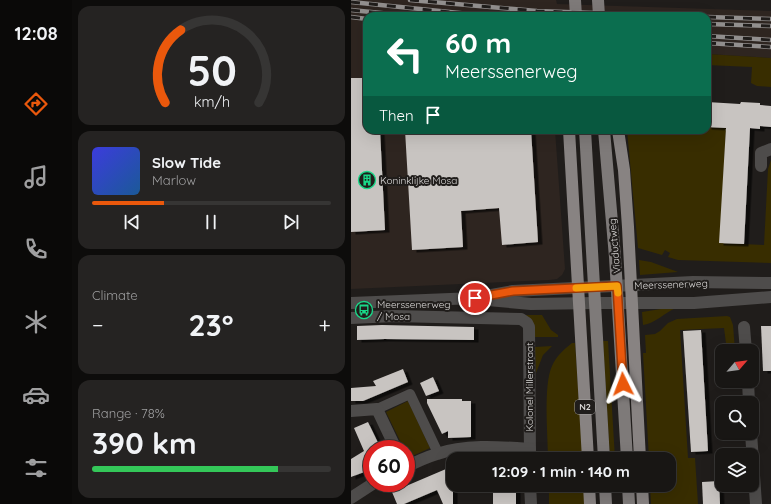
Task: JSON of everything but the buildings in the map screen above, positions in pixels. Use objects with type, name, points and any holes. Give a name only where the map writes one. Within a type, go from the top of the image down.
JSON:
[{"type":"highway","name":"N2","points":[[569,134],[588,452]]},
{"type":"highway","points":[[619,134],[624,170],[628,227],[640,452]]},
{"type":"highway","points":[[589,492],[590,504]]},
{"type":"highway","points":[[642,492],[643,504]]},
{"type":"main road","points":[[575,1],[576,12]]},
{"type":"main road","points":[[598,2],[599,12]]},
{"type":"main road","points":[[585,134],[604,452]]},
{"type":"main road","name":"Viaductweg","points":[[604,134],[617,286],[627,452]]},
{"type":"main road","points":[[606,492],[607,504]]},
{"type":"main road","points":[[628,492],[629,504]]},
{"type":"street","points":[[761,166],[761,152],[771,149]]},
{"type":"street","name":"Meerssenerweg","points":[[351,303],[475,298],[513,291],[593,286],[693,282],[771,283]]},
{"type":"street","name":"Meerssenerweg","points":[[475,298],[531,304],[618,304],[694,303],[770,297]]},
{"type":"street","points":[[351,318],[394,316],[393,302]]},
{"type":"street","name":"Kolonel Millerstraat","points":[[394,316],[521,319],[527,323],[529,327],[530,452]]},
{"type":"street","points":[[744,327],[745,344]]},
{"type":"street","points":[[351,411],[377,410],[410,394],[438,453]]},
{"type":"street","points":[[377,410],[392,440]]},
{"type":"street","points":[[751,440],[756,504]]},
{"type":"street","points":[[415,463],[438,453],[454,450],[490,447],[519,452]]},
{"type":"street","points":[[353,499],[363,491]]},
{"type":"street","points":[[530,492],[531,504]]},
{"type":"shaded area","points":[[351,0],[556,0],[557,4],[771,11],[771,58],[711,54],[711,12],[363,12],[363,134],[555,134],[565,269],[562,275],[557,279],[549,280],[351,289]]},
{"type":"shaded area","points":[[711,54],[771,58],[771,87],[757,86],[751,83],[752,67],[711,65]]},
{"type":"shaded area","points":[[711,127],[726,128],[720,243],[764,245],[768,169],[771,160],[771,263],[678,260],[668,257],[670,253],[665,250],[662,255],[638,248],[627,134],[711,134]]},
{"type":"shaded area","points":[[639,260],[651,262],[678,272],[640,275]]},
{"type":"shaded area","points":[[676,308],[652,322],[643,325],[642,312]]},
{"type":"shaded area","points":[[523,315],[542,315],[551,330],[558,335],[558,337],[535,337],[535,326]]},
{"type":"shaded area","points":[[730,317],[733,325],[734,344],[726,344],[724,328],[680,330],[688,458],[695,458],[698,504],[651,504],[650,492],[676,492],[676,452],[649,452],[643,353],[646,353],[645,335],[655,334],[668,323],[677,319]]},
{"type":"shaded area","points":[[603,341],[608,341],[615,452],[610,452]]},
{"type":"shaded area","points":[[572,343],[575,343],[583,452],[548,452],[547,398],[549,375],[552,366],[563,351]]},
{"type":"shaded area","points":[[552,346],[543,355],[536,373],[535,347]]},
{"type":"shaded area","points":[[408,401],[430,448],[415,455],[415,440],[400,440],[386,412]]},
{"type":"shaded area","points":[[549,492],[585,492],[586,504],[549,504]]},
{"type":"railway","points":[[410,0],[537,11],[566,12]]},
{"type":"railway","points":[[351,2],[450,12]]},
{"type":"railway","points":[[351,10],[371,12]]},
{"type":"railway","points":[[351,17],[363,18]]},
{"type":"railway","points":[[711,17],[771,19]]},
{"type":"railway","points":[[711,24],[771,26]]},
{"type":"railway","points":[[711,36],[771,40]]},
{"type":"railway","points":[[711,43],[771,47]]},
{"type":"slow traffic","points":[[576,288],[617,286],[618,293]]},
{"type":"place","name":"Koninklijke Mosa","points":[[367,180]]},
{"type":"place","name":"Meerssenerweg / Mosa","points":[[364,310]]},
{"type":"route","points":[[475,298],[513,291],[617,286],[623,384]]}]
